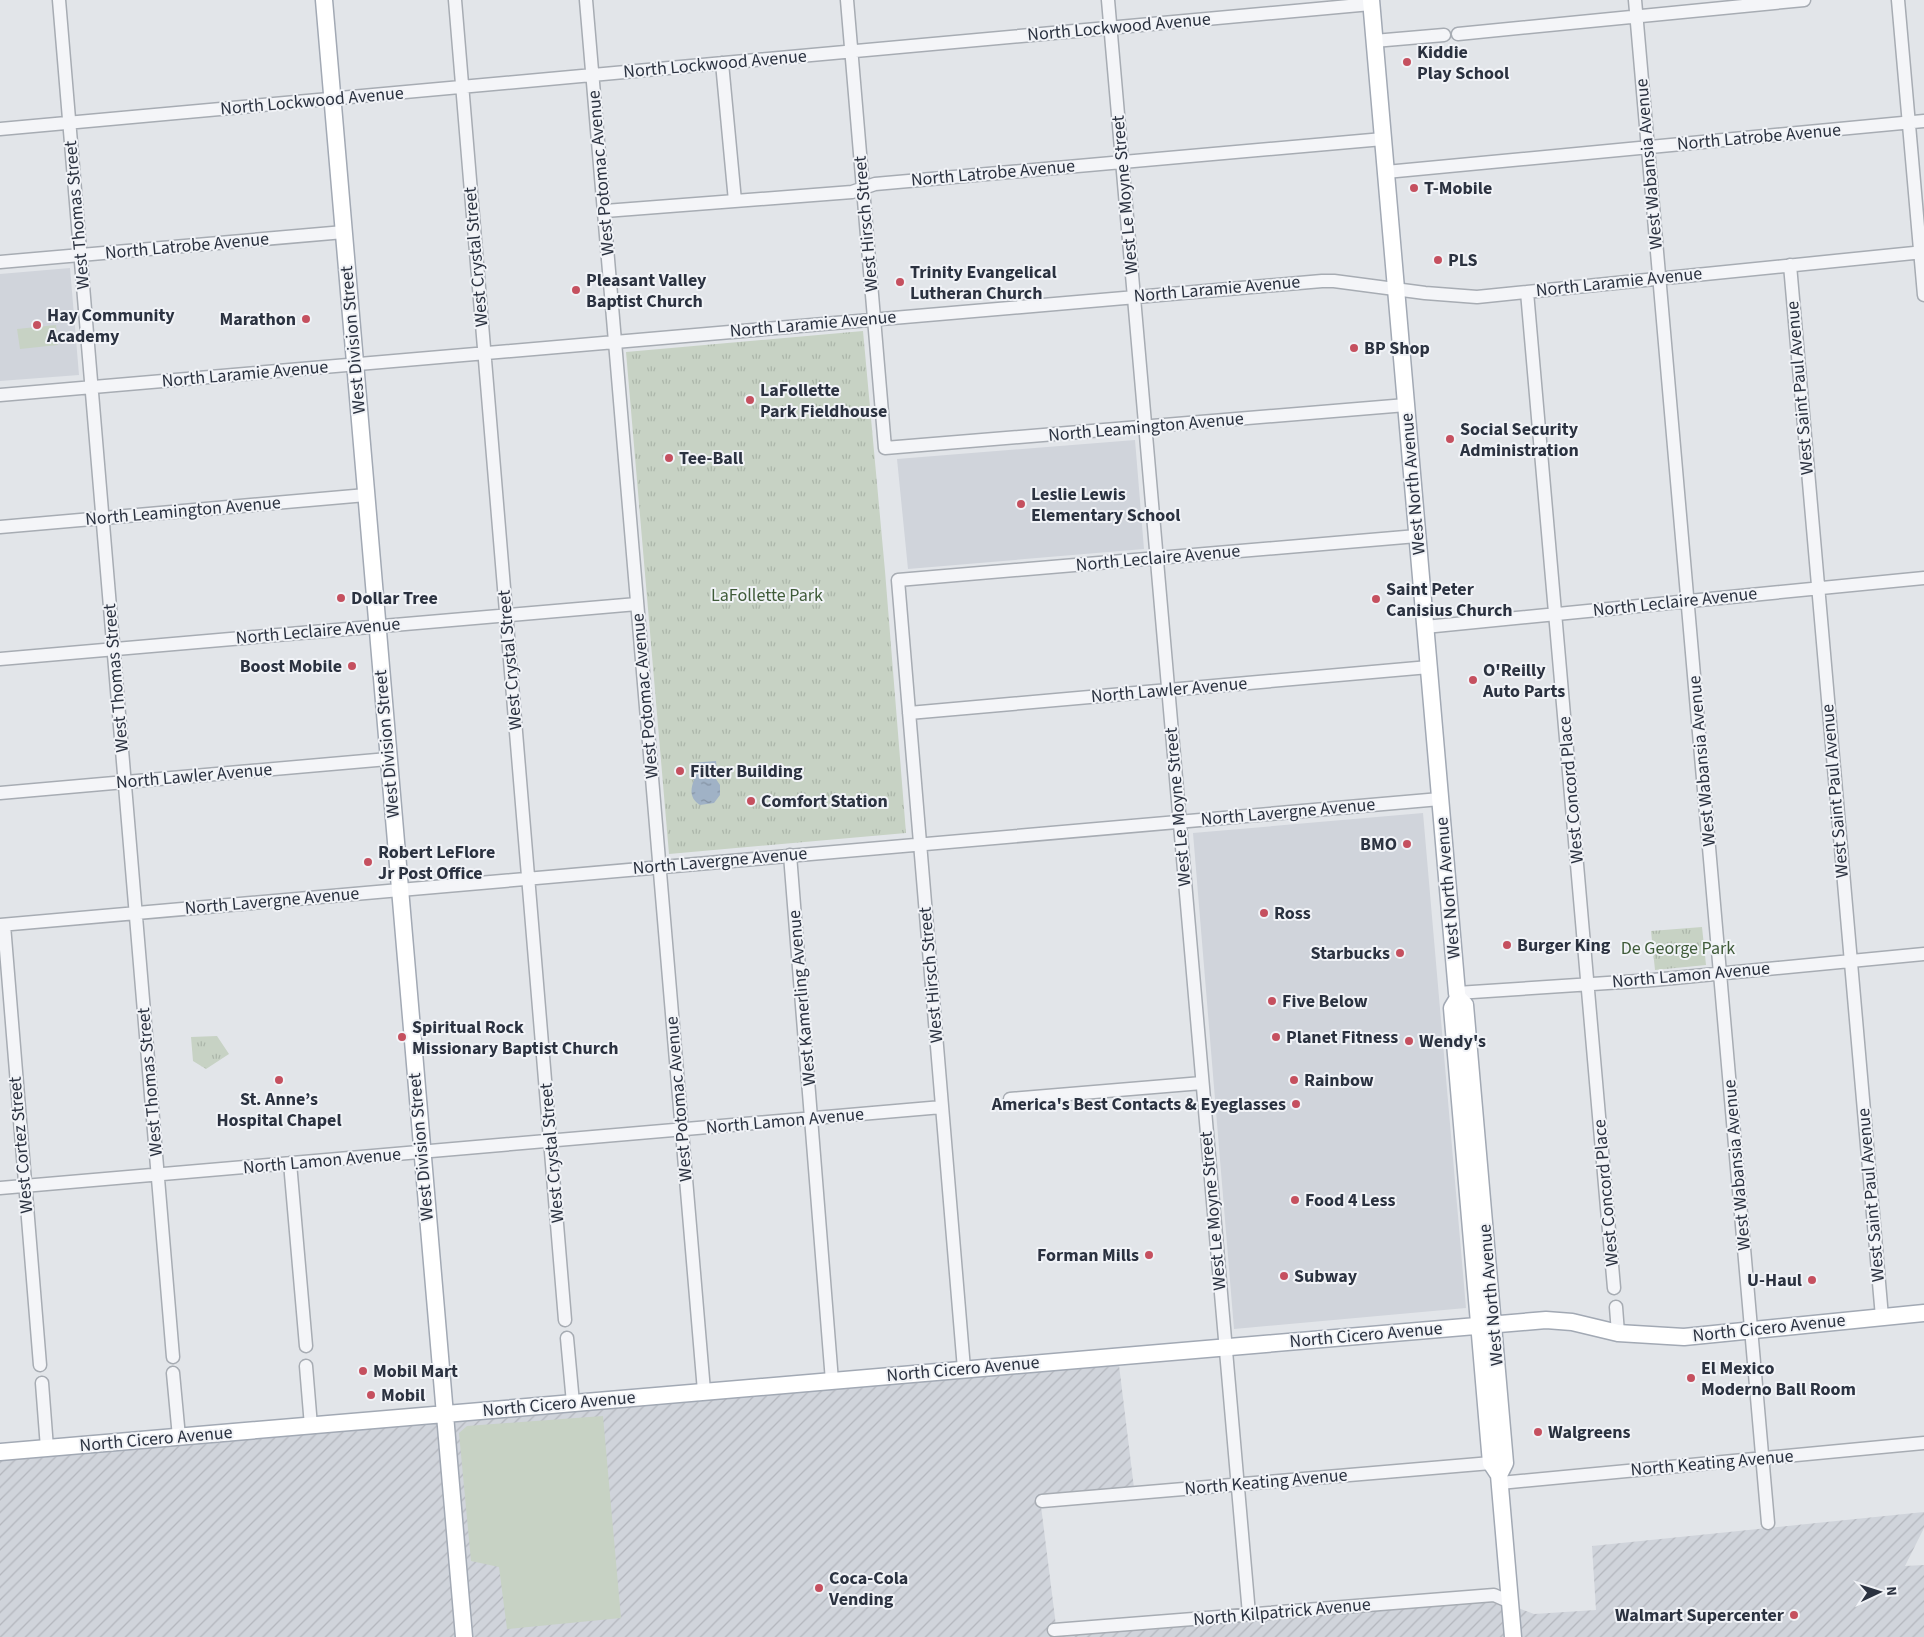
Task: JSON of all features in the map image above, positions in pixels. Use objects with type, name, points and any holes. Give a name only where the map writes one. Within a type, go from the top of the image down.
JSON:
[{"type":"main road","name":"West Division Street","points":[[324,0],[443,1414],[464,1637]]},
{"type":"main road","name":"West North Avenue","points":[[1371,2],[1457,996],[1465,1005],[1486,1324],[1505,1463],[1497,1474],[1513,1637]]},
{"type":"main road","name":"North Cicero Avenue","points":[[0,1452],[1486,1324],[1546,1320],[1572,1322],[1618,1333],[1684,1337],[1924,1313]]},
{"type":"street","name":"West Thomas Street","points":[[59,0],[173,1357]]},
{"type":"street","name":"West Crystal Street","points":[[455,0],[552,1141],[565,1320]]},
{"type":"street","name":"West Potomac Avenue","points":[[586,0],[704,1391]]},
{"type":"street","name":"West Hirsch Street","points":[[847,0],[885,448]]},
{"type":"street","name":"West Le Moyne Street","points":[[1108,0],[1248,1614]]},
{"type":"street","name":"West Wabansia Avenue","points":[[1635,0],[1768,1523]]},
{"type":"street","points":[[1458,34],[1804,0]]},
{"type":"street","points":[[1898,0],[1922,252],[1924,295]]},
{"type":"street","name":"North Lockwood Avenue","points":[[0,129],[1111,28],[1371,2]]},
{"type":"street","points":[[1374,41],[1444,35]]},
{"type":"street","points":[[722,63],[735,201]]},
{"type":"street","name":"North Latrobe Avenue","points":[[1386,172],[1924,121]]},
{"type":"street","name":"North Latrobe Avenue","points":[[605,211],[852,192],[874,184],[1383,139]]},
{"type":"street","name":"North Latrobe Avenue","points":[[0,262],[344,232]]},
{"type":"street","name":"North Laramie Avenue","points":[[0,395],[1334,280],[1396,290],[1477,297],[1922,252]]},
{"type":"street","name":"West Saint Paul Avenue","points":[[1790,265],[1882,1317]]},
{"type":"street","name":"West Concord Place","points":[[1527,292],[1614,1288]]},
{"type":"street","name":"North Leamington Avenue","points":[[885,448],[1406,405]]},
{"type":"street","name":"North Leamington Avenue","points":[[0,527],[366,495]]},
{"type":"street","name":"North Leclaire Avenue","points":[[898,580],[1417,536]]},
{"type":"street","name":"North Leclaire Avenue","points":[[1425,627],[1924,578]]},
{"type":"street","name":"West Hirsch Street","points":[[898,580],[964,1369]]},
{"type":"street","name":"North Leclaire Avenue","points":[[0,659],[637,604]]},
{"type":"street","name":"North Lawler Avenue","points":[[909,713],[1429,667]]},
{"type":"street","name":"North Lawler Avenue","points":[[0,792],[388,759]]},
{"type":"street","name":"North Lavergne Avenue","points":[[2,925],[1440,799]]},
{"type":"street","name":"West Kamerling Avenue","points":[[790,855],[832,1381]]},
{"type":"street","name":"West Cortez Street","points":[[2,925],[40,1365]]},
{"type":"street","name":"North Lamon Avenue","points":[[1457,996],[1588,983],[1720,974],[1924,954]]},
{"type":"street","points":[[1010,1099],[1202,1083]]},
{"type":"street","name":"North Lamon Avenue","points":[[0,1188],[942,1107]]},
{"type":"street","points":[[290,1163],[306,1346]]},
{"type":"street","points":[[1616,1307],[1618,1333]]},
{"type":"street","points":[[567,1338],[573,1403]]},
{"type":"street","points":[[306,1366],[311,1426]]},
{"type":"street","points":[[173,1373],[179,1437]]},
{"type":"street","points":[[42,1383],[47,1448]]},
{"type":"street","name":"North Keating Avenue","points":[[1042,1501],[1238,1484],[1497,1474],[1763,1458],[1924,1443]]},
{"type":"street","name":"North Kilpatrick Avenue","points":[[1054,1630],[1494,1595],[1510,1602]]},
{"type":"shaded area","name":"Hay Community Academy","points":[[70,268],[79,375],[0,381],[0,274]]},
{"type":"shaded area","name":"Leslie Lewis Elementary School","points":[[1135,440],[1144,549],[908,569],[897,459]]},
{"type":"shaded area","points":[[1423,813],[1466,1308],[1234,1329],[1193,833]]},
{"type":"shaded area","points":[[1119,1365],[1134,1488],[1040,1498],[1057,1634],[1492,1598],[1534,1614],[1596,1610],[1592,1546],[1924,1512],[1924,1528],[1905,1566],[1924,1565],[1924,1637],[0,1637],[0,1458]]},
{"type":"green space","points":[[56,325],[58,345],[20,349],[17,329]]},
{"type":"green space","name":"LaFollette Park","points":[[863,331],[906,833],[669,854],[626,352]]},
{"type":"green space","name":"De George Park","points":[[1702,927],[1706,965],[1655,970],[1651,931]]},
{"type":"green space","points":[[217,1036],[229,1054],[206,1069],[193,1061],[191,1037]]},
{"type":"green space","points":[[603,1416],[621,1618],[507,1629],[499,1567],[471,1561],[459,1433],[467,1426]]},
{"type":"water","points":[[716,761],[717,771],[720,773],[716,779],[720,785],[720,795],[714,803],[700,805],[694,800],[692,794],[694,780],[689,776],[692,773],[691,763]]},
{"type":"place","name":"Kiddie Play School","points":[[1407,62]]},
{"type":"place","name":"T-Mobile","points":[[1414,188]]},
{"type":"place","name":"PLS","points":[[1438,260]]},
{"type":"place","name":"Trinity Evangelical Lutheran Church","points":[[900,282]]},
{"type":"place","name":"Pleasant Valley Baptist Church","points":[[576,290]]},
{"type":"place","name":"Marathon","points":[[306,319]]},
{"type":"place","name":"Hay Community Academy","points":[[37,325]]},
{"type":"place","name":"BP Shop","points":[[1354,348]]},
{"type":"place","name":"LaFollette Park Fieldhouse","points":[[750,400]]},
{"type":"place","name":"Social Security Administration","points":[[1450,439]]},
{"type":"place","name":"Tee-Ball","points":[[669,458]]},
{"type":"place","name":"Leslie Lewis Elementary School","points":[[1021,504]]},
{"type":"place","name":"Dollar Tree","points":[[341,598]]},
{"type":"place","name":"Saint Peter Canisius Church","points":[[1376,599]]},
{"type":"place","name":"Boost Mobile","points":[[352,666]]},
{"type":"place","name":"O'Reilly Auto Parts","points":[[1473,680]]},
{"type":"place","name":"Filter Building","points":[[680,771]]},
{"type":"place","name":"Comfort Station","points":[[751,801]]},
{"type":"place","name":"BMO","points":[[1407,844]]},
{"type":"place","name":"Robert LeFlore Jr Post Office","points":[[368,862]]},
{"type":"place","name":"Ross","points":[[1264,913]]},
{"type":"place","name":"Burger King","points":[[1507,945]]},
{"type":"place","name":"Starbucks","points":[[1400,953]]},
{"type":"place","name":"Five Below","points":[[1272,1001]]},
{"type":"place","name":"Spiritual Rock Missionary Baptist Church","points":[[402,1037]]},
{"type":"place","name":"Planet Fitness","points":[[1276,1037]]},
{"type":"place","name":"Wendy's","points":[[1409,1041]]},
{"type":"place","name":"St. Anne’s Hospital Chapel","points":[[279,1080]]},
{"type":"place","name":"Rainbow","points":[[1294,1080]]},
{"type":"place","name":"America's Best Contacts & Eyeglasses","points":[[1296,1104]]},
{"type":"place","name":"Food 4 Less","points":[[1295,1200]]},
{"type":"place","name":"Forman Mills","points":[[1149,1255]]},
{"type":"place","name":"Subway","points":[[1284,1276]]},
{"type":"place","name":"U-Haul","points":[[1812,1280]]},
{"type":"place","name":"Mobil Mart","points":[[363,1371]]},
{"type":"place","name":"El Mexico Moderno Ball Room","points":[[1691,1378]]},
{"type":"place","name":"Mobil","points":[[371,1395]]},
{"type":"place","name":"Walgreens","points":[[1538,1432]]},
{"type":"place","name":"Coca-Cola Vending","points":[[819,1588]]},
{"type":"place","name":"Walmart Supercenter","points":[[1794,1615]]}]
